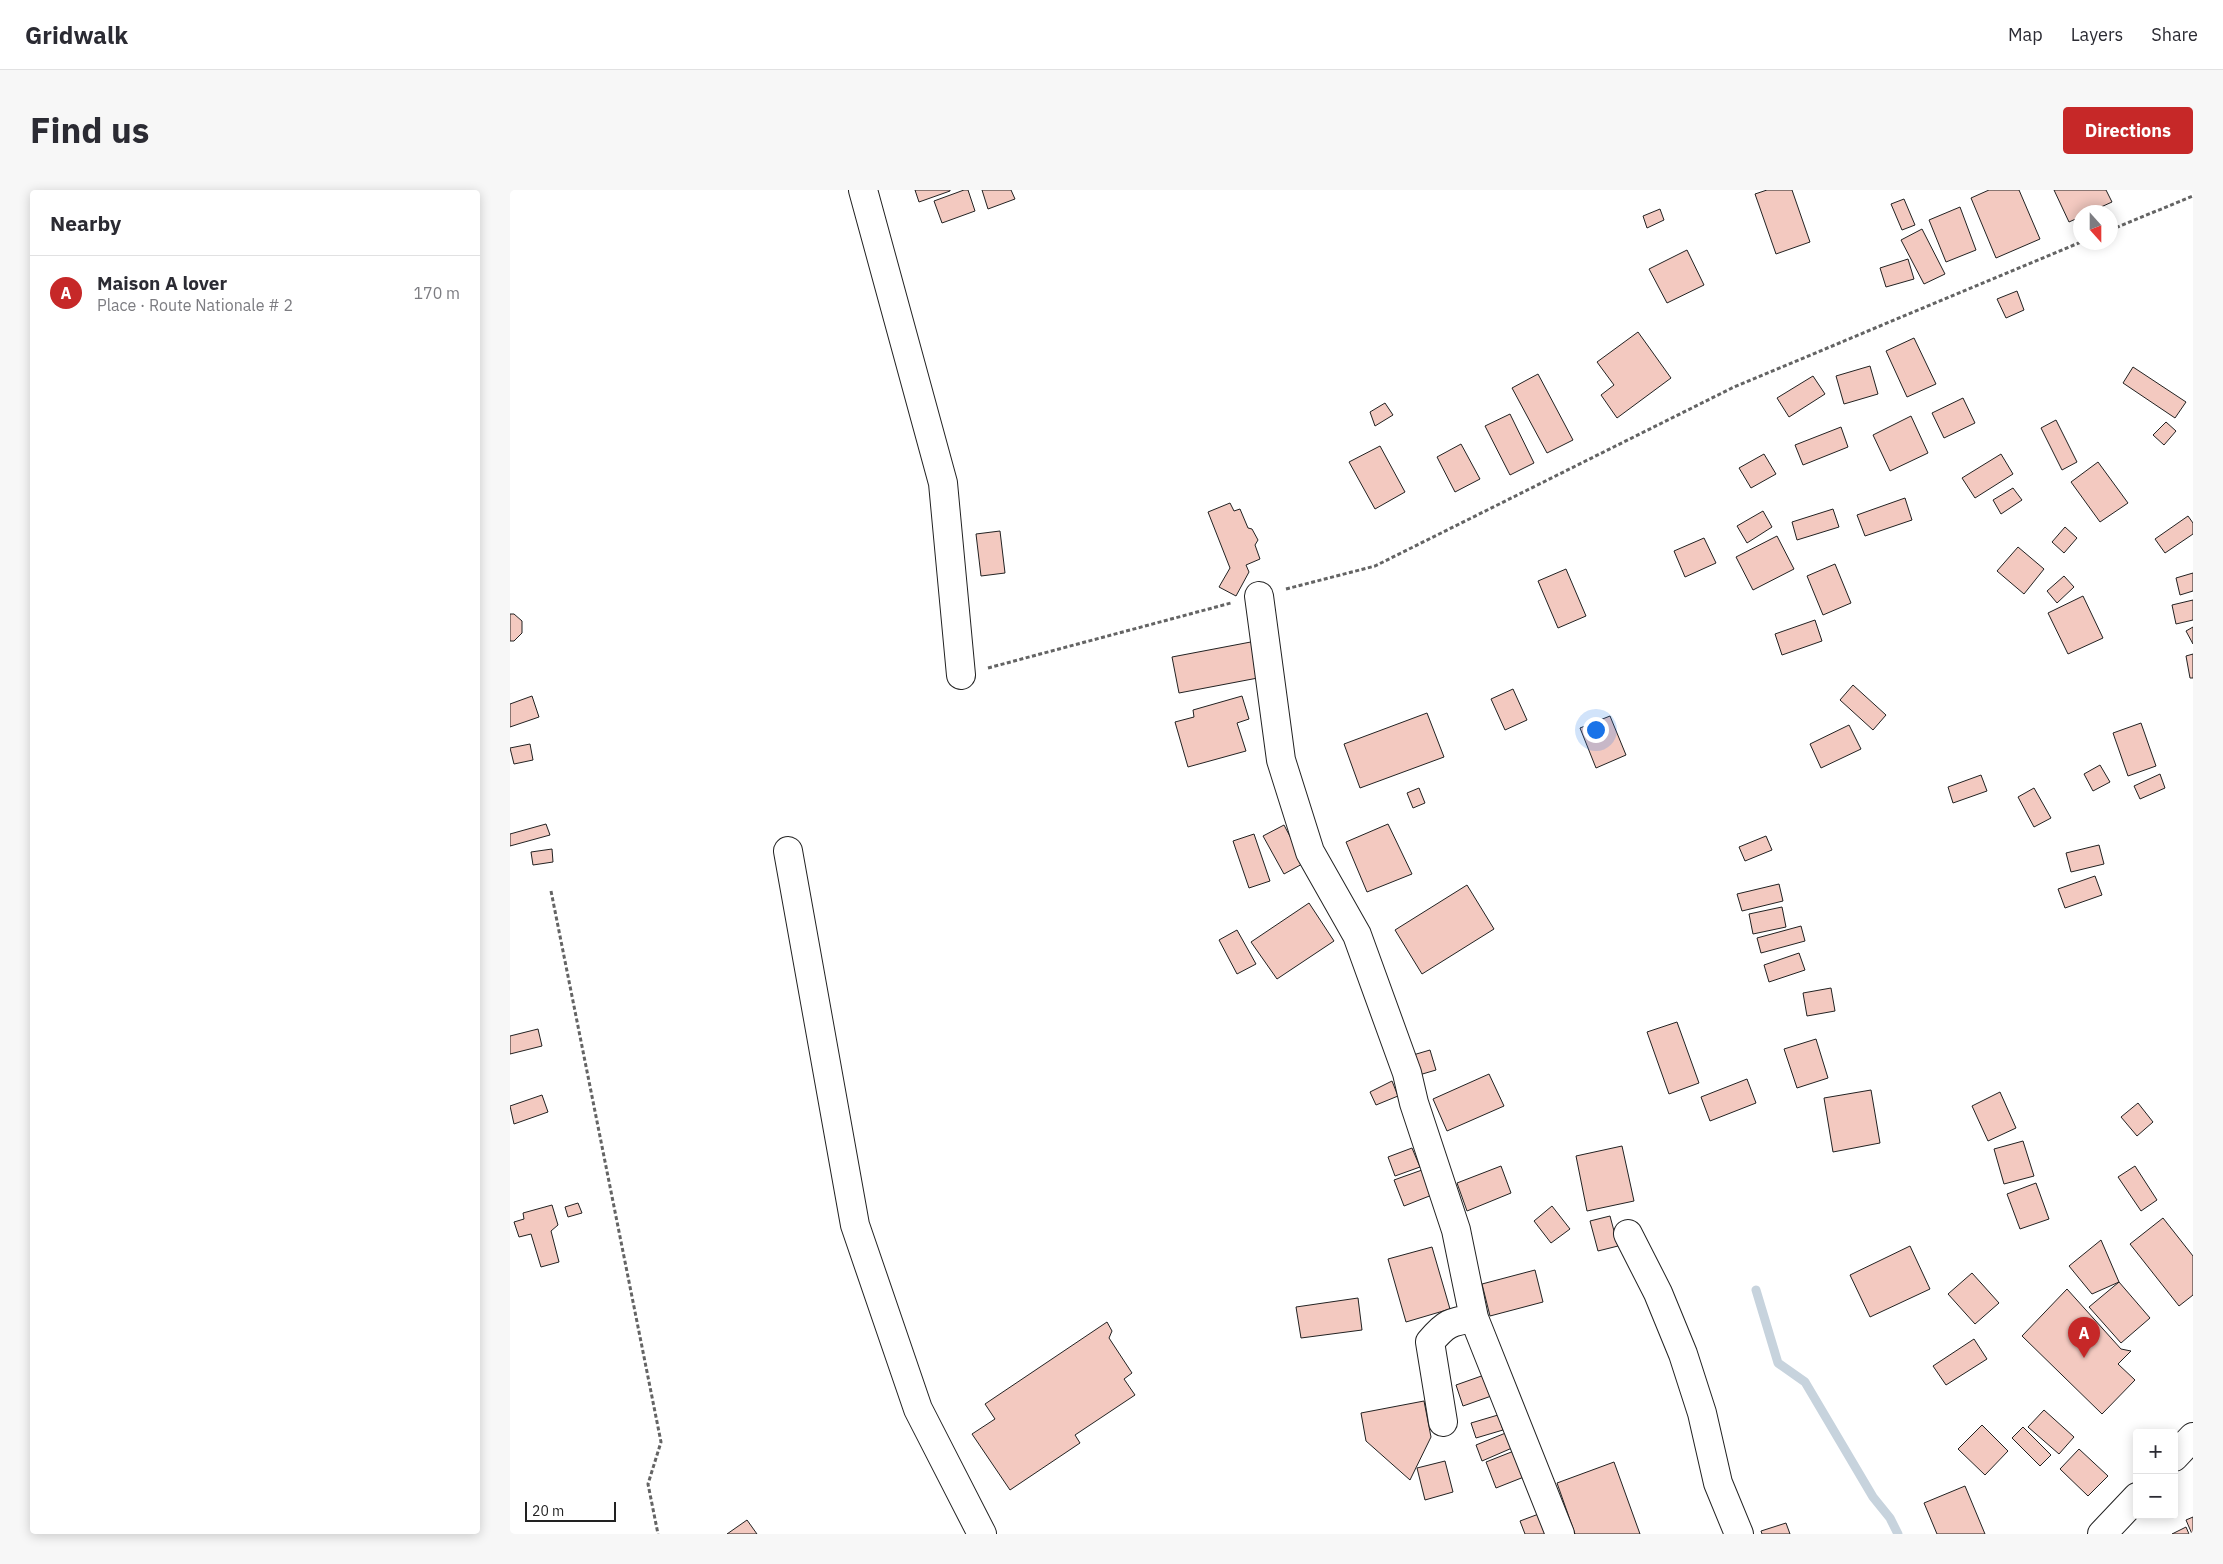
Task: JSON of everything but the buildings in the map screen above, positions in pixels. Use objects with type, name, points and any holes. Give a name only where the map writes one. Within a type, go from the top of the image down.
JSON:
[{"type":"street","points":[[863,190],[943,483],[961,675]]},
{"type":"street","points":[[1259,596],[1281,760],[1310,852],[1357,935],[1407,1073],[1423,1131],[1456,1230],[1474,1318],[1560,1534]]},
{"type":"street","points":[[788,851],[855,1225],[918,1409],[982,1534]]},
{"type":"street","points":[[1628,1234],[1658,1293],[1683,1354],[1702,1413],[1718,1483],[1739,1534]]},
{"type":"street","points":[[1443,1422],[1430,1342],[1444,1326],[1455,1321],[1474,1318]]},
{"type":"street","points":[[2178,1453],[2193,1437]]},
{"type":"street","points":[[2102,1534],[2133,1501]]},
{"type":"path","points":[[2118,227],[2193,196]]},
{"type":"path","points":[[961,675],[1375,566],[1734,387],[2073,245]]},
{"type":"path","points":[[551,891],[661,1442],[648,1484],[658,1534]]},
{"type":"waterway","points":[[1756,1290],[1778,1363],[1805,1382],[1873,1497],[1890,1518],[1898,1534]]},
{"type":"place","name":"Maison A lover","points":[[2084,1358]]}]
